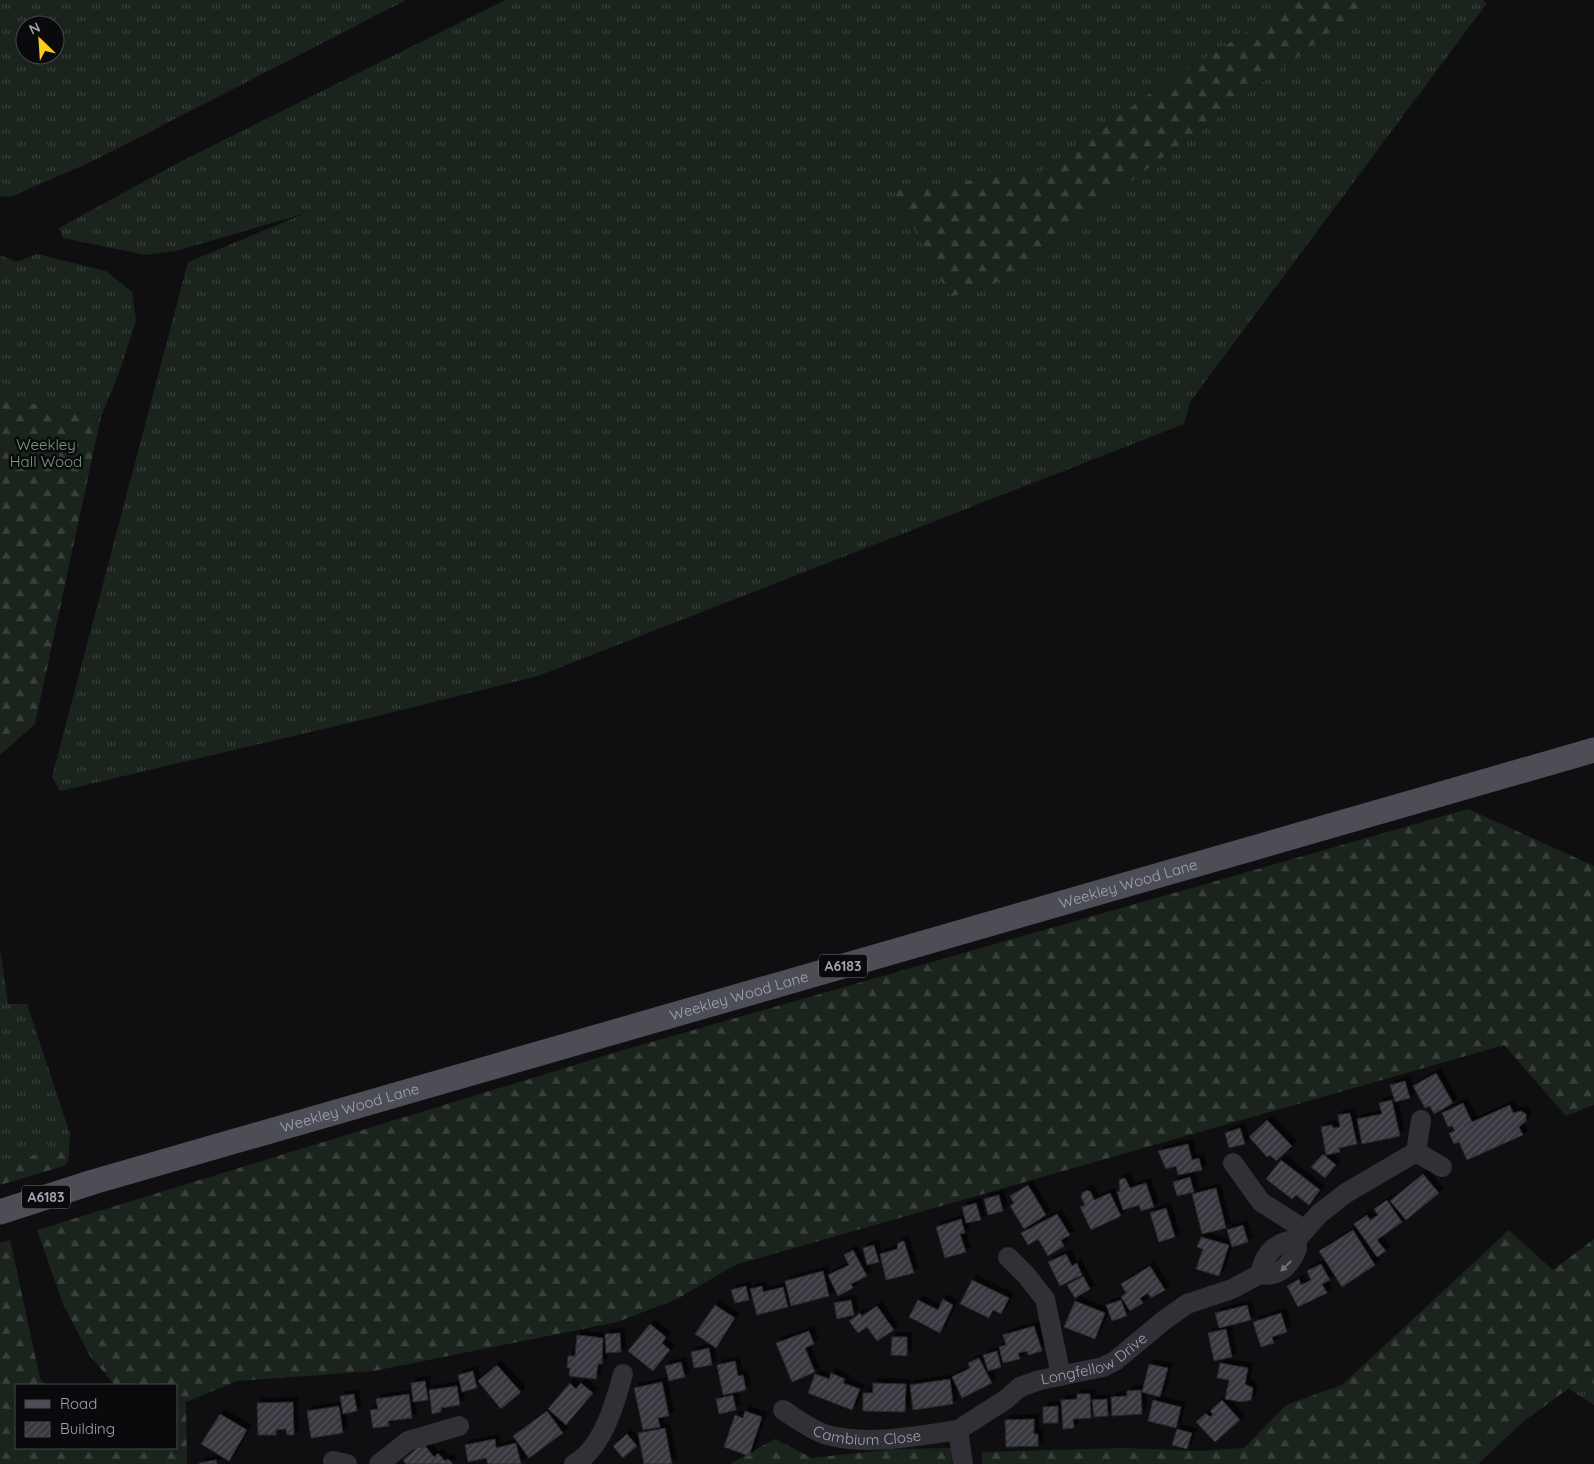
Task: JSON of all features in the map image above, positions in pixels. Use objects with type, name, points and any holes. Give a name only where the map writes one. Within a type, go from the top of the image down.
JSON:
[{"type":"main road","name":"Weekley Wood Lane","points":[[0,1212],[93,1182],[1594,750]]},
{"type":"street","points":[[1421,1120],[1416,1152],[1442,1167]]},
{"type":"street","name":"Longfellow Drive","points":[[958,1430],[1005,1400],[1020,1387],[1103,1367],[1116,1361],[1163,1321],[1188,1304],[1232,1289],[1260,1274],[1268,1276],[1275,1274],[1287,1266],[1297,1249],[1300,1235],[1319,1214],[1346,1193],[1416,1152]]},
{"type":"street","points":[[1233,1163],[1260,1202],[1300,1235]]},
{"type":"street","points":[[1008,1257],[1026,1274],[1044,1299],[1061,1376]]},
{"type":"street","points":[[580,1463],[604,1430],[614,1406],[623,1374]]},
{"type":"street","name":"Cambium Close","points":[[783,1410],[806,1426],[827,1435],[863,1440],[916,1436],[958,1430]]},
{"type":"street","points":[[379,1464],[408,1441],[459,1426]]},
{"type":"street","points":[[958,1430],[963,1464]]},
{"type":"green space","points":[[0,0],[406,0],[93,161],[10,197],[0,196]]},
{"type":"green space","points":[[505,0],[1298,0],[1159,87],[1043,170],[894,191],[951,297],[993,285],[1372,0],[1483,0],[1487,3],[1190,402],[1184,424],[538,676],[60,791],[52,777],[188,262],[306,213],[176,251],[145,255],[63,238],[59,228],[178,163]]},
{"type":"green space","points":[[1298,0],[1372,0],[993,285],[950,297],[894,191],[1043,170],[1159,87]]},
{"type":"green space","points":[[37,254],[106,271],[132,292],[136,321],[120,370],[101,417],[0,397],[0,255],[16,262]]},
{"type":"green space","name":"Weekley Hall Wood","points":[[0,397],[101,417],[35,724],[0,755]]},
{"type":"green space","points":[[1468,809],[1594,866],[1594,1105],[1566,1116],[1504,1045],[735,1265],[677,1299],[617,1322],[374,1371],[237,1381],[186,1402],[187,1464],[0,1464],[0,1243],[10,1240],[40,1378],[44,1384],[15,1384],[15,1449],[178,1449],[178,1384],[114,1384],[90,1356],[63,1304],[37,1230],[620,1051]]},
{"type":"green space","points":[[0,948],[8,1004],[27,1004],[70,1134],[69,1149],[57,1149],[0,1166]]},
{"type":"green space","points":[[57,1148],[69,1149],[68,1161],[64,1166],[0,1185],[0,1166]]},
{"type":"green space","points":[[1509,1230],[1553,1270],[1594,1239],[1594,1370],[1524,1421],[1478,1464],[982,1464],[982,1452],[1122,1448],[1201,1451],[1244,1448],[1286,1405],[1342,1385]]},
{"type":"green space","points":[[1594,1370],[1594,1405],[1569,1389]]},
{"type":"green space","points":[[775,1439],[812,1458],[893,1449],[951,1448],[952,1464],[730,1464]]},
{"type":"building","points":[[1436,1073],[1453,1103],[1434,1114],[1430,1106],[1425,1108],[1413,1086]]},
{"type":"building","points":[[1405,1081],[1410,1098],[1395,1102],[1390,1085]]},
{"type":"building","points":[[1392,1100],[1400,1136],[1362,1144],[1357,1119],[1382,1114],[1379,1103]]},
{"type":"building","points":[[1463,1103],[1472,1122],[1510,1105],[1513,1113],[1521,1111],[1526,1114],[1526,1121],[1519,1127],[1523,1135],[1467,1160],[1459,1142],[1454,1144],[1449,1133],[1455,1131],[1452,1126],[1448,1127],[1442,1113]]},
{"type":"building","points":[[1350,1113],[1357,1144],[1339,1148],[1340,1152],[1326,1155],[1321,1127],[1332,1125],[1333,1128],[1340,1127],[1338,1115]]},
{"type":"building","points":[[1267,1120],[1292,1146],[1276,1161],[1270,1155],[1267,1157],[1249,1137]]},
{"type":"building","points":[[1240,1128],[1245,1144],[1229,1148],[1225,1133]]},
{"type":"building","points":[[1188,1144],[1192,1160],[1199,1158],[1202,1170],[1178,1175],[1176,1166],[1166,1169],[1158,1151]]},
{"type":"building","points":[[1323,1154],[1336,1165],[1325,1178],[1311,1167]]},
{"type":"building","points":[[1281,1160],[1320,1190],[1309,1205],[1296,1195],[1292,1199],[1266,1179]]},
{"type":"building","points":[[1423,1174],[1439,1193],[1406,1220],[1390,1201]]},
{"type":"building","points":[[1190,1177],[1194,1192],[1177,1196],[1173,1182]]},
{"type":"building","points":[[1125,1178],[1130,1188],[1146,1183],[1154,1207],[1141,1211],[1139,1205],[1123,1210],[1117,1192],[1120,1191],[1119,1180]]},
{"type":"building","points":[[1028,1185],[1046,1215],[1024,1229],[1010,1206],[1014,1203],[1010,1196]]},
{"type":"building","points":[[1216,1188],[1226,1228],[1202,1234],[1192,1194]]},
{"type":"building","points":[[1087,1190],[1091,1192],[1094,1200],[1110,1193],[1121,1216],[1091,1230],[1080,1207],[1085,1205],[1081,1197],[1082,1193]]},
{"type":"building","points":[[999,1195],[1003,1211],[988,1215],[984,1199]]},
{"type":"building","points":[[1387,1200],[1402,1222],[1377,1240],[1386,1251],[1377,1257],[1354,1224],[1367,1215],[1370,1220],[1378,1215],[1374,1209]]},
{"type":"building","points":[[976,1203],[981,1220],[966,1223],[962,1207]]},
{"type":"building","points":[[1166,1208],[1175,1237],[1159,1242],[1150,1213]]},
{"type":"building","points":[[1057,1214],[1070,1235],[1061,1240],[1064,1246],[1048,1256],[1038,1239],[1028,1245],[1021,1233]]},
{"type":"building","points":[[961,1219],[965,1233],[960,1234],[966,1252],[945,1258],[936,1227]]},
{"type":"building","points":[[1243,1225],[1248,1242],[1232,1247],[1227,1230]]},
{"type":"building","points":[[1353,1230],[1375,1265],[1342,1287],[1319,1251]]},
{"type":"building","points":[[1201,1237],[1229,1245],[1219,1276],[1196,1269],[1203,1249],[1197,1247]]},
{"type":"building","points":[[904,1241],[914,1273],[886,1280],[880,1254],[897,1249],[898,1243]]},
{"type":"building","points":[[874,1245],[879,1262],[867,1265],[863,1248]]},
{"type":"building","points":[[853,1250],[867,1276],[851,1284],[853,1288],[838,1296],[828,1275],[849,1265],[844,1255]]},
{"type":"building","points":[[1066,1254],[1072,1266],[1077,1263],[1082,1275],[1060,1286],[1048,1262]]},
{"type":"building","points":[[1321,1264],[1330,1280],[1322,1284],[1327,1293],[1298,1307],[1287,1286],[1299,1279],[1301,1285],[1311,1280],[1307,1271]]},
{"type":"building","points":[[1150,1266],[1165,1290],[1151,1298],[1148,1293],[1140,1298],[1143,1303],[1130,1311],[1121,1297],[1126,1293],[1121,1284]]},
{"type":"building","points":[[823,1271],[829,1296],[791,1306],[785,1281]]},
{"type":"building","points":[[1083,1276],[1090,1289],[1075,1298],[1067,1285]]},
{"type":"building","points":[[972,1280],[1009,1298],[1001,1314],[993,1310],[989,1318],[960,1304]]},
{"type":"building","points":[[746,1286],[749,1300],[735,1303],[731,1290]]},
{"type":"building","points":[[762,1286],[763,1292],[783,1287],[788,1307],[757,1315],[750,1289]]},
{"type":"building","points":[[943,1299],[953,1305],[940,1333],[909,1317],[918,1300],[938,1310]]},
{"type":"building","points":[[851,1300],[854,1315],[837,1319],[834,1303]]},
{"type":"building","points":[[1121,1300],[1127,1316],[1112,1321],[1106,1305]]},
{"type":"building","points":[[1075,1301],[1105,1313],[1095,1339],[1064,1327]]},
{"type":"building","points":[[715,1305],[735,1318],[716,1348],[695,1334]]},
{"type":"building","points":[[1247,1305],[1251,1320],[1219,1328],[1215,1313]]},
{"type":"building","points":[[877,1306],[894,1330],[877,1341],[867,1327],[858,1333],[849,1321],[860,1313],[862,1316]]},
{"type":"building","points":[[1281,1313],[1287,1332],[1272,1337],[1274,1343],[1261,1347],[1253,1322]]},
{"type":"building","points":[[650,1324],[666,1337],[662,1343],[670,1350],[653,1371],[628,1351]]},
{"type":"building","points":[[1034,1326],[1042,1351],[1028,1355],[1027,1351],[1018,1353],[1020,1359],[1003,1363],[999,1347],[1006,1345],[1003,1335]]},
{"type":"building","points":[[1226,1329],[1232,1357],[1214,1361],[1208,1333]]},
{"type":"building","points":[[809,1331],[814,1344],[805,1348],[815,1372],[792,1382],[776,1343]]},
{"type":"building","points":[[620,1333],[621,1352],[606,1353],[605,1334]]},
{"type":"building","points":[[577,1335],[603,1338],[602,1364],[598,1364],[596,1379],[569,1376],[570,1368],[567,1368],[568,1356],[575,1356]]},
{"type":"building","points":[[892,1337],[907,1337],[907,1356],[891,1355]]},
{"type":"building","points":[[709,1348],[712,1365],[694,1368],[691,1352]]},
{"type":"building","points":[[997,1351],[1001,1367],[988,1371],[983,1355]]},
{"type":"building","points":[[979,1358],[992,1383],[962,1398],[952,1377],[970,1368],[968,1363]]},
{"type":"building","points":[[735,1361],[738,1376],[743,1375],[746,1390],[723,1395],[717,1365]]},
{"type":"building","points":[[681,1362],[685,1377],[669,1381],[665,1366]]},
{"type":"building","points":[[1220,1363],[1248,1368],[1245,1384],[1253,1388],[1251,1400],[1242,1402],[1225,1399],[1229,1380],[1217,1378]]},
{"type":"building","points":[[1149,1364],[1168,1368],[1160,1397],[1142,1392]]},
{"type":"building","points":[[497,1365],[521,1392],[501,1409],[478,1381]]},
{"type":"building","points":[[473,1371],[477,1388],[462,1392],[458,1375]]},
{"type":"building","points":[[831,1373],[845,1379],[843,1383],[860,1389],[852,1410],[808,1393],[815,1374],[829,1379]]},
{"type":"building","points":[[950,1379],[953,1404],[913,1410],[910,1385]]},
{"type":"building","points":[[425,1381],[428,1400],[413,1402],[411,1383]]},
{"type":"building","points":[[662,1382],[669,1416],[658,1418],[660,1427],[643,1430],[634,1388]]},
{"type":"building","points":[[570,1383],[576,1389],[581,1383],[593,1393],[566,1425],[548,1409]]},
{"type":"building","points":[[873,1383],[906,1384],[905,1412],[863,1411],[863,1393],[873,1393]]},
{"type":"building","points":[[457,1386],[460,1405],[441,1408],[441,1412],[432,1414],[429,1390]]},
{"type":"building","points":[[1141,1390],[1142,1414],[1112,1416],[1111,1397],[1127,1396],[1127,1391]]},
{"type":"building","points":[[354,1394],[357,1411],[343,1414],[340,1396]]},
{"type":"building","points":[[409,1394],[412,1418],[388,1421],[389,1426],[373,1428],[370,1410],[378,1409],[376,1399]]},
{"type":"building","points":[[1077,1394],[1090,1394],[1091,1418],[1073,1419],[1074,1428],[1063,1429],[1061,1400],[1077,1399]]},
{"type":"building","points":[[733,1395],[736,1410],[719,1414],[716,1399]]},
{"type":"building","points":[[1107,1399],[1108,1416],[1094,1417],[1092,1400]]},
{"type":"building","points":[[1153,1400],[1181,1407],[1176,1428],[1148,1421]]},
{"type":"building","points":[[1222,1400],[1240,1420],[1215,1442],[1196,1422],[1206,1413],[1210,1417],[1213,1414],[1210,1411]]},
{"type":"building","points":[[293,1402],[294,1435],[287,1435],[286,1429],[276,1430],[276,1435],[258,1435],[257,1403]]},
{"type":"building","points":[[339,1406],[343,1433],[311,1438],[307,1411]]},
{"type":"building","points":[[1058,1406],[1058,1423],[1043,1423],[1043,1407]]},
{"type":"building","points":[[547,1411],[563,1433],[529,1458],[513,1436]]},
{"type":"building","points":[[745,1411],[762,1417],[749,1456],[724,1447],[735,1415],[743,1418]]},
{"type":"building","points":[[220,1414],[247,1430],[229,1461],[201,1444]]},
{"type":"building","points":[[1034,1419],[1034,1434],[1038,1434],[1038,1446],[1006,1447],[1005,1420]]},
{"type":"building","points":[[665,1428],[672,1464],[644,1464],[638,1433]]},
{"type":"building","points":[[1177,1429],[1192,1433],[1187,1449],[1172,1445]]},
{"type":"building","points":[[627,1434],[637,1446],[623,1458],[613,1446]]},
{"type":"building","points":[[495,1439],[496,1448],[516,1443],[521,1464],[488,1464],[486,1458],[468,1462],[465,1445]]},
{"type":"building","points":[[423,1443],[434,1457],[438,1453],[445,1461],[448,1459],[453,1464],[406,1464],[403,1460]]},
{"type":"building","points":[[216,1460],[217,1464],[199,1464],[199,1463]]}]
